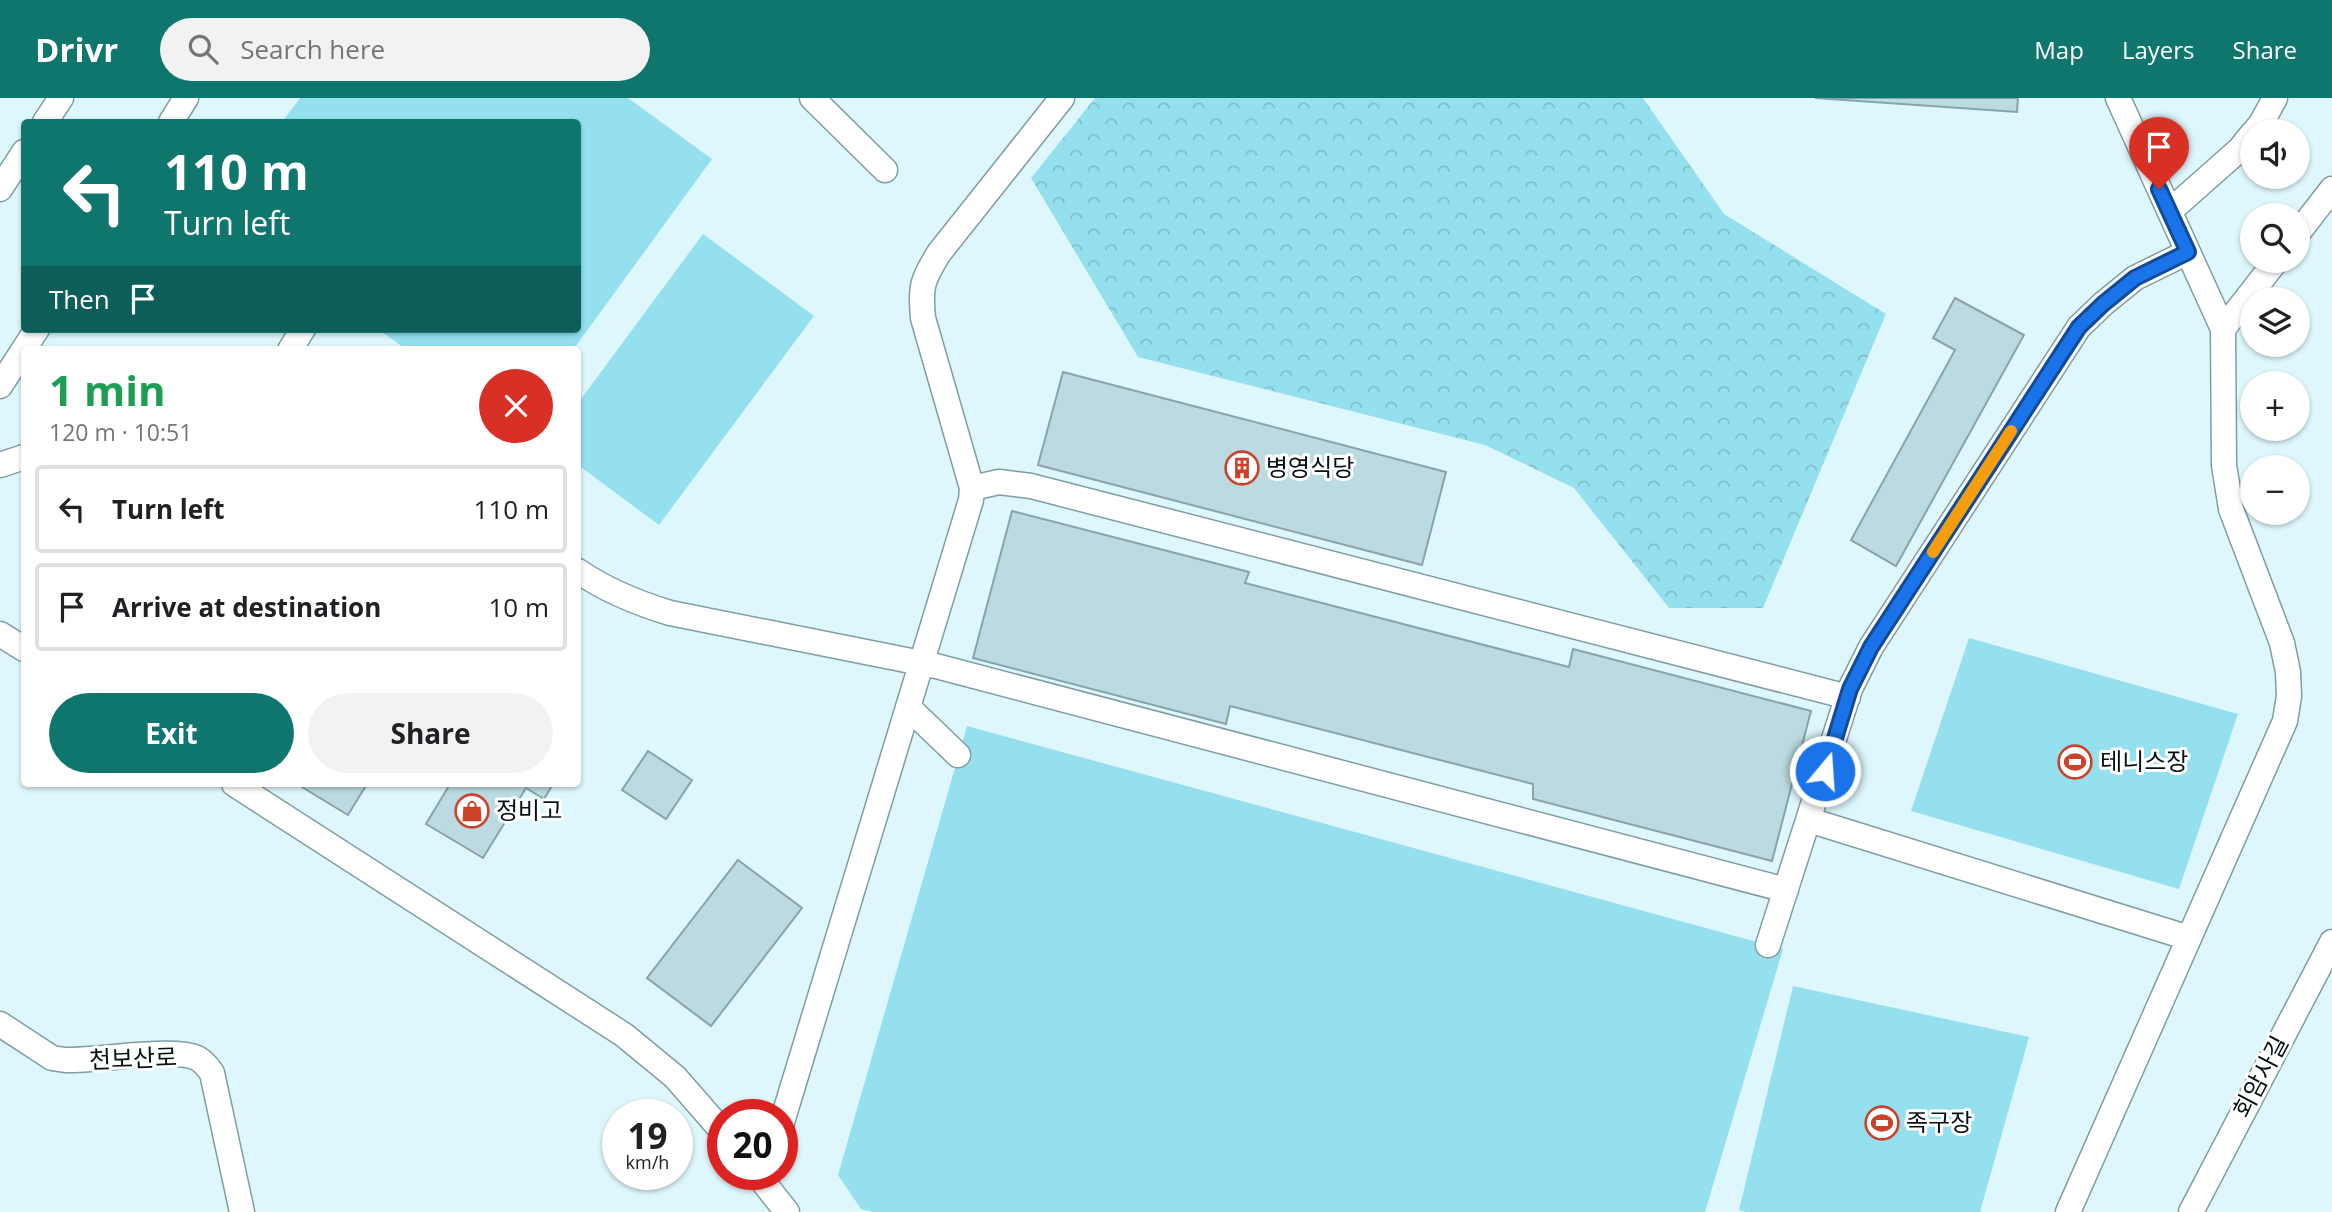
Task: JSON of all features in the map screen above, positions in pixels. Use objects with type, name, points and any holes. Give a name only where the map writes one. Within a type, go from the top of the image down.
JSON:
[{"type":"lane","points":[[46,119],[61,98]]},
{"type":"lane","points":[[173,119],[187,98]]},
{"type":"lane","points":[[812,98],[885,170]]},
{"type":"lane","points":[[789,1099],[971,500],[972,488],[923,318],[920,293],[926,273],[940,253],[1062,98]]},
{"type":"lane","points":[[2068,1212],[2285,721],[2288,696],[2288,672],[2282,643],[2231,509],[2224,465],[2223,329],[2118,98]]},
{"type":"lane","points":[[2264,119],[2275,98]]},
{"type":"lane","points":[[2170,211],[2240,149]]},
{"type":"lane","points":[[0,189],[21,157]]},
{"type":"lane","points":[[2310,217],[2332,189]]},
{"type":"lane","points":[[1768,945],[1848,697],[1871,647],[2079,327],[2135,278],[2188,252]]},
{"type":"lane","points":[[2223,329],[2267,273]]},
{"type":"lane","points":[[0,386],[21,354]]},
{"type":"lane","points":[[0,466],[21,458]]},
{"type":"lane","points":[[972,488],[999,482],[1031,486],[1848,697]]},
{"type":"lane","points":[[581,573],[632,601],[670,613],[922,663],[1786,890]]},
{"type":"lane","points":[[0,634],[21,647]]},
{"type":"lane","points":[[908,707],[958,755]]},
{"type":"lane","points":[[239,787],[624,1035],[675,1077],[707,1114]]},
{"type":"lane","points":[[1809,820],[2189,938]]},
{"type":"lane","name":"회암사길","points":[[2190,1212],[2332,942]]},
{"type":"lane","name":"천보산로","points":[[0,1024],[52,1058],[65,1060],[176,1054],[195,1058],[206,1065],[212,1073],[242,1212]]},
{"type":"lane","points":[[771,1190],[787,1212]]},
{"type":"green space","points":[[300,98],[628,98],[712,159],[576,346],[401,346],[384,333],[581,333],[581,119],[284,119]]},
{"type":"green space","points":[[1095,98],[1643,98],[1724,214],[1886,314],[1763,608],[1669,608],[1574,488],[1485,445],[1138,357],[1031,178]]},
{"type":"green space","points":[[703,234],[814,316],[659,525],[581,467],[581,399]]},
{"type":"green space","name":"테니스장","points":[[1969,638],[2238,714],[2179,889],[1911,811]]},
{"type":"green space","points":[[967,726],[1783,949],[1705,1212],[873,1212],[861,1209],[838,1175]]},
{"type":"green space","name":"족구장","points":[[1793,986],[2029,1037],[1980,1212],[1739,1210]]},
{"type":"building","points":[[1815,98],[2018,98],[2017,112]]},
{"type":"building","points":[[1955,298],[2024,335],[1896,566],[1851,540],[1955,350],[1933,338]]},
{"type":"building","name":"병영식당","points":[[1063,372],[1446,472],[1422,565],[1038,465]]},
{"type":"building","points":[[1012,511],[1249,572],[1245,583],[1569,667],[1573,649],[1811,711],[1772,861],[1533,799],[1533,784],[1230,706],[1226,724],[973,658]]},
{"type":"building","points":[[648,751],[692,780],[666,819],[622,790]]},
{"type":"building","points":[[302,787],[365,787],[348,815]]},
{"type":"building","name":"정비고","points":[[448,787],[551,787],[544,799],[526,788],[483,858],[426,824]]},
{"type":"building","points":[[738,860],[802,908],[711,1026],[647,978]]},
{"type":"slow traffic","points":[[1933,552],[2011,431]]},
{"type":"place","name":"병영식당","points":[[1242,468]]},
{"type":"place","name":"테니스장","points":[[2075,762]]},
{"type":"place","name":"정비고","points":[[472,811]]},
{"type":"place","name":"족구장","points":[[1882,1123]]},
{"type":"route","points":[[1825,771],[1850,689],[1871,647],[2079,327],[2135,278],[2188,252],[2159,189]]}]
